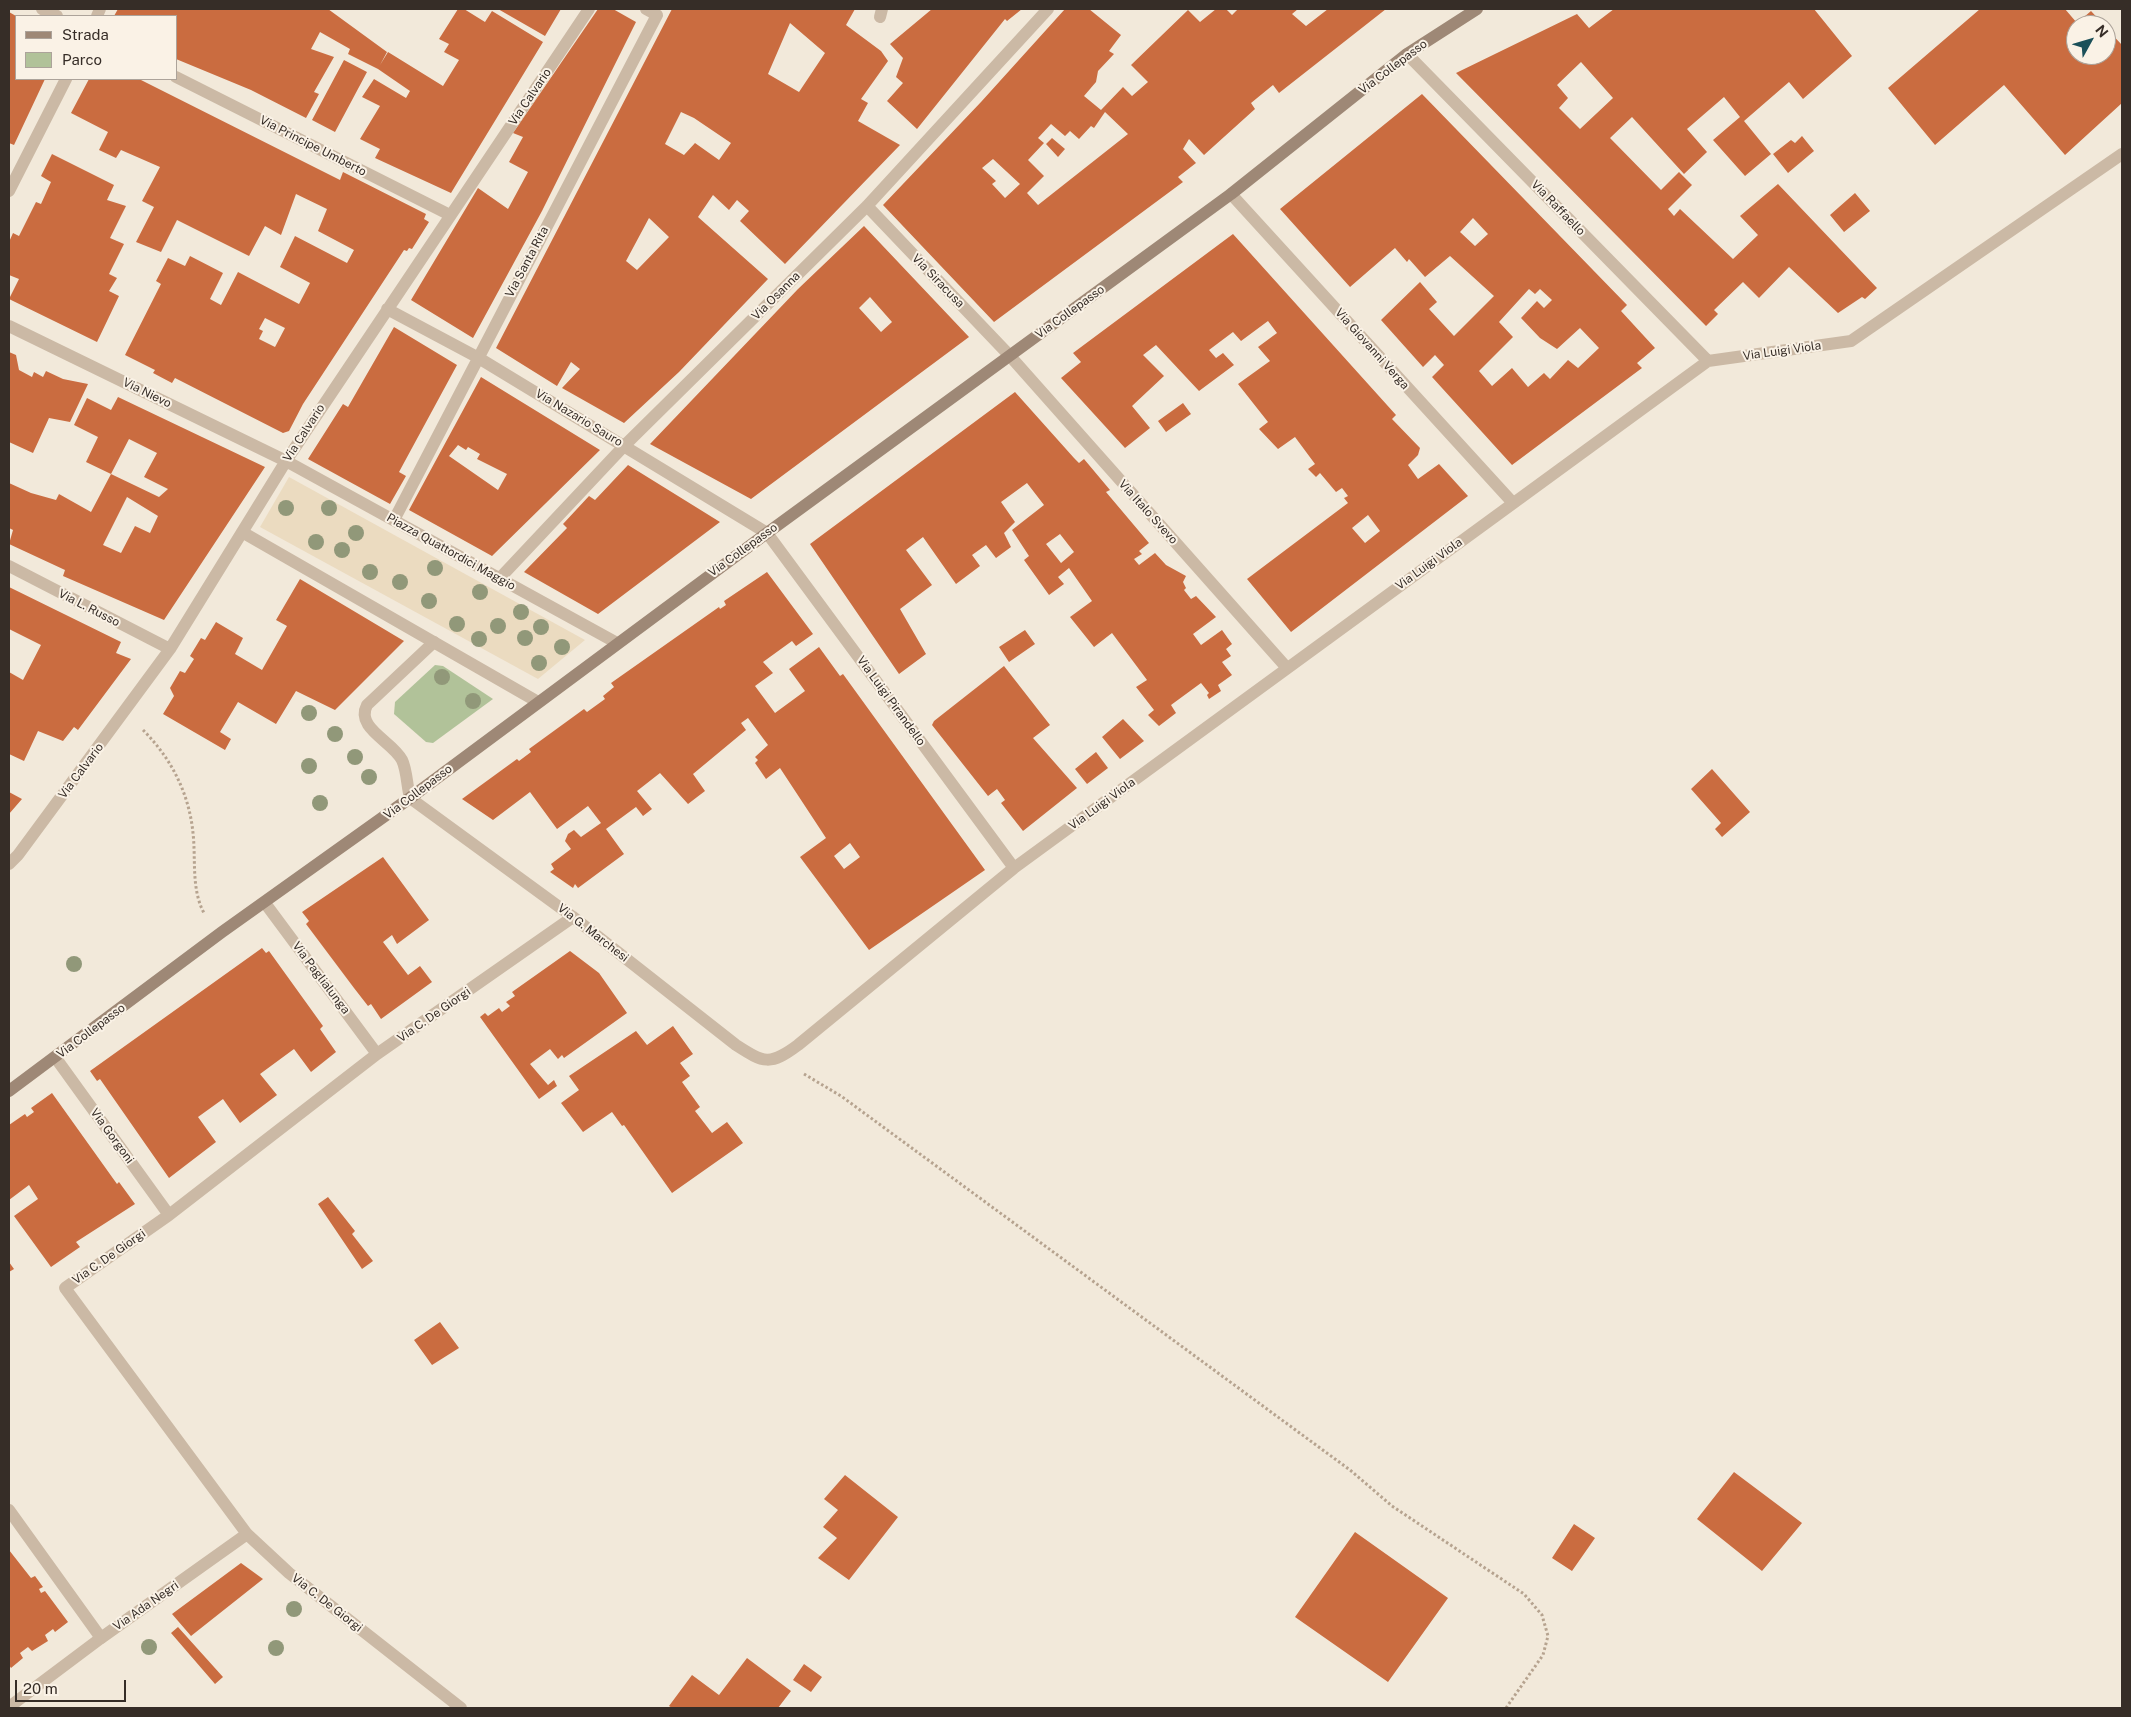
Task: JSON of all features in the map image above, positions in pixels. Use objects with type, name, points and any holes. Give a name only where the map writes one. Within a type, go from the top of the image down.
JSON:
[{"type":"street","points":[[42,9],[54,15]]},
{"type":"street","name":"Via Calvario","points":[[9,868],[12,857],[125,711],[170,649],[286,461],[589,9]]},
{"type":"street","name":"Via Santa Rita","points":[[394,520],[477,356],[657,15],[646,9]]},
{"type":"street","name":"Via Osanna","points":[[499,579],[624,446],[867,206],[1048,9]]},
{"type":"street","name":"Via Collepasso","points":[[9,1092],[222,932],[410,798],[617,643],[1231,194],[1407,54],[1477,9]]},
{"type":"street","name":"Via Raffaello","points":[[1407,54],[1708,361]]},
{"type":"street","name":"Via Principe Umberto","points":[[178,78],[450,215]]},
{"type":"street","points":[[9,192],[65,80]]},
{"type":"street","name":"Via Luigi Viola","points":[[777,1060],[1014,868],[1708,361],[1851,341],[2122,154]]},
{"type":"street","name":"Via Giovanni Verga","points":[[1231,194],[1513,503]]},
{"type":"street","name":"Via Siracusa","points":[[867,206],[1010,356]]},
{"type":"street","name":"Via Nazario Sauro","points":[[388,309],[477,356],[767,533]]},
{"type":"street","name":"Via Nievo","points":[[9,326],[286,461]]},
{"type":"street","name":"Via Italo Svevo","points":[[1010,356],[1286,668]]},
{"type":"street","name":"Piazza Quattordici Maggio","points":[[286,461],[617,643]]},
{"type":"street","points":[[242,532],[538,702]]},
{"type":"street","name":"Via Luigi Pirandello","points":[[767,533],[1014,868]]},
{"type":"street","name":"Via L. Russo","points":[[9,566],[170,649]]},
{"type":"street","points":[[410,798],[402,760],[365,721],[364,712],[367,705],[434,642]]},
{"type":"street","name":"Via G. Marchesi","points":[[410,798],[573,917],[736,1045],[756,1058],[766,1061],[777,1060]]},
{"type":"street","name":"Via Paglialunga","points":[[265,903],[377,1054]]},
{"type":"street","name":"Via C. De Giorgi","points":[[461,1708],[289,1573],[247,1534],[66,1288],[169,1215],[377,1054],[573,917]]},
{"type":"street","name":"Via Gorgoni","points":[[55,1057],[169,1215]]},
{"type":"street","name":"Via Ada Negri","points":[[9,1510],[101,1638],[247,1534]]},
{"type":"street","points":[[9,1708],[101,1638]]},
{"type":"path","points":[[125,711],[153,740],[181,783],[193,833],[193,866],[202,912],[222,932]]},
{"type":"path","points":[[777,1060],[841,1096],[1342,1465],[1392,1506],[1524,1594],[1542,1615],[1548,1636],[1543,1655],[1506,1708]]},
{"type":"green space","points":[[435,665],[443,666],[493,699],[433,743],[426,742],[394,714],[395,702]]},
{"type":"shaded area","points":[[289,477],[585,640],[538,679],[260,527]]},
{"type":"building","points":[[118,9],[328,9],[387,52],[380,65],[388,52],[443,86],[459,60],[444,52],[449,44],[439,39],[458,9],[464,9],[485,22],[492,11],[543,42],[451,193],[375,158],[380,149],[360,139],[380,106],[362,97],[374,79],[406,98],[410,91],[378,69],[348,54],[350,49],[320,32],[311,49],[334,57],[314,92],[319,94],[306,118],[251,90],[178,60],[178,15],[115,15]]},
{"type":"building","points":[[498,9],[561,9],[545,36]]},
{"type":"building","points":[[598,9],[613,9],[636,22],[542,211],[473,338],[411,300],[478,188],[508,209],[528,172],[509,162],[523,137],[513,133]]},
{"type":"building","points":[[672,9],[855,9],[846,25],[881,51],[888,61],[861,99],[868,103],[858,121],[900,145],[785,264],[740,221],[749,211],[737,200],[729,210],[713,195],[698,217],[768,279],[679,372],[624,423],[562,388],[580,369],[571,362],[557,386],[496,348]],"holes":[[[790,23],[825,53],[799,92],[768,74]],[[681,112],[694,118],[731,143],[719,160],[695,143],[684,155],[665,144]],[[649,218],[669,237],[637,270],[626,261]]]},
{"type":"building","points":[[932,9],[1022,9],[1007,21],[1005,19],[917,129],[887,101],[903,83],[896,77],[903,58],[890,44]]},
{"type":"building","points":[[1065,9],[1089,9],[1121,35],[1109,51],[1114,54],[1098,71],[1096,82],[1084,96],[1101,110],[1123,87],[1132,96],[1148,82],[1131,65],[1188,10],[1200,22],[1216,9],[1226,9],[1232,15],[1238,9],[1298,9],[1292,14],[1306,26],[1328,9],[1386,9],[1279,93],[1273,85],[1251,103],[1255,109],[1204,155],[1189,139],[1183,149],[1196,163],[1178,177],[1183,182],[994,322],[883,205],[981,102]],"holes":[[[1105,112],[1128,134],[1038,205],[1027,193],[1044,176],[1028,160],[1044,143],[1038,138],[1051,124],[1065,136],[1070,131],[1079,139],[1091,126],[1094,128]],[[993,159],[1020,184],[1005,198],[992,184],[996,181],[982,168]]]},
{"type":"building","points":[[1614,9],[1814,9],[1852,56],[1803,99],[1789,82],[1744,121],[1771,154],[1745,176],[1713,140],[1740,117],[1724,97],[1687,129],[1707,152],[1684,174],[1632,117],[1610,138],[1661,190],[1679,172],[1692,185],[1668,209],[1674,216],[1680,209],[1733,259],[1758,235],[1740,216],[1778,184],[1877,288],[1865,299],[1862,297],[1838,313],[1789,267],[1759,298],[1743,282],[1714,310],[1718,314],[1706,326],[1456,73],[1577,14],[1589,28]],"holes":[[[1581,62],[1613,98],[1580,129],[1559,108],[1568,98],[1557,85]]]},
{"type":"building","points":[[1980,9],[2065,9],[2070,15],[2066,15],[2066,65],[2116,65],[2116,39],[2122,45],[2122,103],[2065,155],[2004,85],[1935,145],[1888,88]]},
{"type":"building","points":[[2091,11],[2095,15],[2086,15]]},
{"type":"building","points":[[9,12],[15,15],[15,80],[45,80],[14,145],[9,143]]},
{"type":"building","points":[[344,60],[367,72],[335,132],[312,120]]},
{"type":"building","points":[[88,80],[141,80],[340,180],[343,172],[426,214],[424,219],[429,222],[412,249],[404,250],[303,404],[289,431],[283,433],[175,378],[172,383],[153,373],[155,370],[125,355],[161,284],[156,281],[168,258],[185,266],[190,256],[223,273],[210,299],[221,305],[238,272],[299,304],[310,283],[280,267],[295,236],[347,263],[354,250],[318,231],[327,209],[296,194],[281,235],[265,226],[249,256],[177,220],[161,252],[136,242],[154,207],[142,201],[160,167],[121,150],[116,158],[99,150],[108,132],[71,113]],"holes":[[[265,318],[285,328],[275,347],[259,339],[263,331],[259,329]]]},
{"type":"building","points":[[1422,94],[1627,305],[1621,311],[1655,348],[1637,363],[1642,368],[1512,465],[1432,377],[1444,365],[1435,355],[1423,367],[1381,320],[1420,282],[1437,302],[1429,309],[1454,336],[1494,296],[1450,256],[1425,277],[1409,259],[1407,262],[1395,248],[1350,287],[1280,209]],"holes":[[[1473,218],[1488,234],[1475,246],[1460,232]],[[1529,289],[1535,294],[1540,289],[1552,300],[1544,308],[1537,301],[1521,318],[1540,338],[1557,349],[1580,328],[1599,348],[1578,368],[1568,360],[1550,379],[1544,373],[1528,387],[1512,368],[1492,386],[1479,371],[1513,337],[1499,322]]]},
{"type":"building","points":[[1802,136],[1814,151],[1788,173],[1773,154],[1791,140],[1795,143]]},
{"type":"building","points":[[1052,138],[1065,149],[1058,157],[1046,144]]},
{"type":"building","points":[[52,154],[114,185],[107,200],[126,206],[110,238],[124,244],[109,274],[117,278],[109,291],[119,296],[97,342],[9,299],[19,279],[9,275],[9,242],[13,233],[19,236],[36,202],[41,204],[51,182],[41,176]]},
{"type":"building","points":[[1855,193],[1870,211],[1844,232],[1830,215]]},
{"type":"building","points":[[864,226],[969,337],[751,499],[650,444],[798,289]],"holes":[[[870,297],[892,322],[881,332],[859,308]]]},
{"type":"building","points":[[1233,234],[1396,415],[1392,419],[1420,448],[1418,455],[1408,465],[1418,479],[1439,464],[1468,496],[1291,632],[1247,579],[1348,503],[1344,498],[1348,496],[1342,488],[1336,492],[1320,473],[1316,477],[1308,469],[1315,464],[1295,437],[1278,449],[1259,429],[1268,422],[1238,384],[1270,361],[1258,347],[1277,333],[1268,321],[1241,341],[1233,332],[1209,350],[1216,358],[1223,353],[1234,365],[1199,391],[1156,345],[1143,355],[1164,376],[1132,406],[1150,428],[1125,448],[1061,378],[1081,362],[1073,353]],"holes":[[[1368,515],[1380,531],[1365,543],[1352,528]]]},
{"type":"building","points":[[394,327],[457,365],[399,472],[406,476],[390,504],[308,459],[343,404],[348,407]]},
{"type":"building","points":[[9,352],[16,355],[19,370],[32,377],[34,372],[43,377],[46,371],[63,379],[88,384],[70,422],[49,418],[33,453],[9,442]]},
{"type":"building","points":[[481,377],[600,450],[492,556],[409,510]],"holes":[[[458,445],[466,450],[468,447],[480,454],[477,459],[507,474],[498,490],[449,456]]]},
{"type":"building","points":[[1015,392],[1079,463],[1084,459],[1110,490],[1106,492],[1149,543],[1139,551],[1142,554],[1134,559],[1139,565],[1155,553],[1166,565],[1186,576],[1183,582],[1186,588],[1184,590],[1191,599],[1196,596],[1216,617],[1193,634],[1201,645],[1222,630],[1232,644],[1226,649],[1231,656],[1222,662],[1232,675],[1218,685],[1221,691],[1209,699],[1207,695],[1209,693],[1201,683],[1171,705],[1176,713],[1159,726],[1148,715],[1154,710],[1136,687],[1147,680],[1112,633],[1094,647],[1070,617],[1092,601],[1069,568],[1058,577],[1064,584],[1049,595],[1024,560],[1029,556],[1012,530],[1044,505],[1027,483],[1001,502],[1015,522],[1004,533],[1011,547],[996,558],[986,545],[972,555],[980,566],[956,584],[923,537],[906,550],[932,585],[900,609],[926,654],[899,674],[810,544]],"holes":[[[1060,534],[1074,552],[1061,563],[1046,544]]]},
{"type":"building","points":[[118,397],[265,467],[164,620],[63,576],[65,570],[9,544],[13,530],[9,528],[9,483],[31,493],[56,500],[59,494],[91,512],[111,474],[86,462],[98,437],[74,425],[87,398],[111,410]],"holes":[[[129,439],[157,453],[144,477],[168,489],[159,497],[111,474]],[[127,497],[158,516],[150,533],[135,526],[121,553],[103,545]]]},
{"type":"building","points":[[1183,403],[1191,414],[1166,432],[1158,421]]},
{"type":"building","points":[[628,465],[720,522],[598,614],[524,572],[567,528],[563,524],[589,496],[595,500]]},
{"type":"building","points":[[767,572],[813,634],[796,646],[792,641],[763,662],[773,673],[755,686],[775,713],[805,691],[789,669],[819,647],[840,676],[843,674],[985,870],[869,950],[800,857],[826,838],[780,768],[766,779],[755,763],[758,760],[755,757],[768,745],[748,718],[741,723],[746,730],[693,774],[705,791],[688,804],[660,773],[637,791],[652,809],[643,816],[636,807],[606,829],[624,854],[578,888],[575,884],[573,888],[550,872],[554,869],[551,864],[571,849],[565,841],[568,834],[574,830],[581,837],[601,823],[588,806],[557,829],[530,792],[493,820],[462,799],[517,759],[519,761],[531,752],[529,749],[584,709],[587,712],[605,699],[603,696],[614,687],[611,683],[719,607],[720,609],[726,605],[724,601]],"holes":[[[850,843],[860,857],[844,869],[834,856]]]},
{"type":"building","points":[[300,579],[404,641],[335,710],[296,691],[276,724],[238,702],[220,732],[231,739],[225,750],[163,714],[174,696],[170,688],[180,671],[185,673],[194,659],[190,656],[201,638],[205,640],[216,622],[243,638],[235,654],[262,670],[287,626],[276,620]]},
{"type":"building","points":[[9,587],[121,642],[116,653],[131,659],[78,730],[74,727],[63,741],[38,731],[24,761],[9,754],[9,672],[23,680],[41,645],[9,629]]},
{"type":"building","points":[[1025,630],[1035,644],[1009,662],[999,647]]},
{"type":"building","points":[[1004,666],[1050,725],[1033,738],[1077,788],[1023,831],[1001,803],[1005,800],[997,789],[988,796],[932,725],[934,721]]},
{"type":"building","points":[[1123,719],[1144,741],[1120,759],[1102,737]]},
{"type":"building","points":[[1096,752],[1108,768],[1087,784],[1075,769]]},
{"type":"building","points":[[1712,769],[1750,812],[1722,837],[1715,829],[1721,823],[1691,789]]},
{"type":"building","points":[[9,792],[22,799],[9,814]]},
{"type":"building","points":[[383,857],[429,920],[397,944],[392,935],[383,942],[408,975],[420,966],[432,982],[381,1019],[371,1004],[368,1006],[306,924],[309,921],[302,912]]},
{"type":"building","points":[[262,948],[266,953],[269,951],[323,1026],[320,1029],[336,1052],[311,1072],[294,1049],[260,1074],[277,1095],[240,1123],[223,1099],[198,1117],[216,1142],[169,1178],[100,1079],[97,1081],[90,1071]]},
{"type":"building","points":[[570,951],[599,973],[627,1013],[564,1058],[562,1055],[558,1059],[550,1049],[530,1064],[548,1085],[554,1080],[557,1086],[539,1099],[480,1017],[485,1013],[488,1016],[499,1008],[502,1012],[510,1006],[506,1002],[515,996],[512,992]]},
{"type":"building","points":[[673,1026],[693,1054],[680,1063],[690,1076],[682,1082],[700,1107],[695,1111],[712,1133],[727,1122],[743,1143],[672,1193],[624,1125],[622,1126],[612,1112],[583,1132],[561,1103],[579,1090],[569,1076],[636,1031],[647,1045]]},
{"type":"building","points":[[52,1093],[117,1184],[119,1182],[135,1204],[76,1242],[80,1247],[51,1267],[14,1216],[38,1199],[29,1185],[9,1200],[9,1125],[25,1114],[27,1117],[34,1112],[31,1108]]},
{"type":"building","points":[[328,1197],[355,1231],[352,1234],[373,1261],[362,1269],[318,1204]]},
{"type":"building","points":[[9,1262],[14,1269],[9,1272]]},
{"type":"building","points":[[440,1322],[459,1348],[432,1365],[414,1340]]},
{"type":"building","points":[[1734,1472],[1802,1523],[1762,1571],[1697,1519]]},
{"type":"building","points":[[845,1475],[898,1517],[849,1580],[818,1558],[837,1538],[823,1527],[838,1510],[824,1499]]},
{"type":"building","points":[[1574,1524],[1595,1538],[1572,1571],[1552,1558]]},
{"type":"building","points":[[1355,1532],[1448,1598],[1388,1682],[1295,1617]]},
{"type":"building","points":[[9,1550],[31,1578],[35,1576],[43,1587],[39,1589],[41,1593],[45,1591],[68,1622],[55,1632],[53,1629],[45,1635],[48,1641],[32,1651],[28,1647],[20,1653],[23,1658],[11,1668],[9,1665]]},
{"type":"building","points":[[241,1563],[263,1579],[191,1636],[172,1614]]},
{"type":"building","points":[[178,1627],[223,1677],[215,1684],[171,1633]]},
{"type":"building","points":[[747,1658],[791,1691],[778,1708],[672,1708],[669,1706],[692,1675],[719,1695]]},
{"type":"building","points":[[804,1664],[822,1677],[811,1692],[793,1680]]}]
